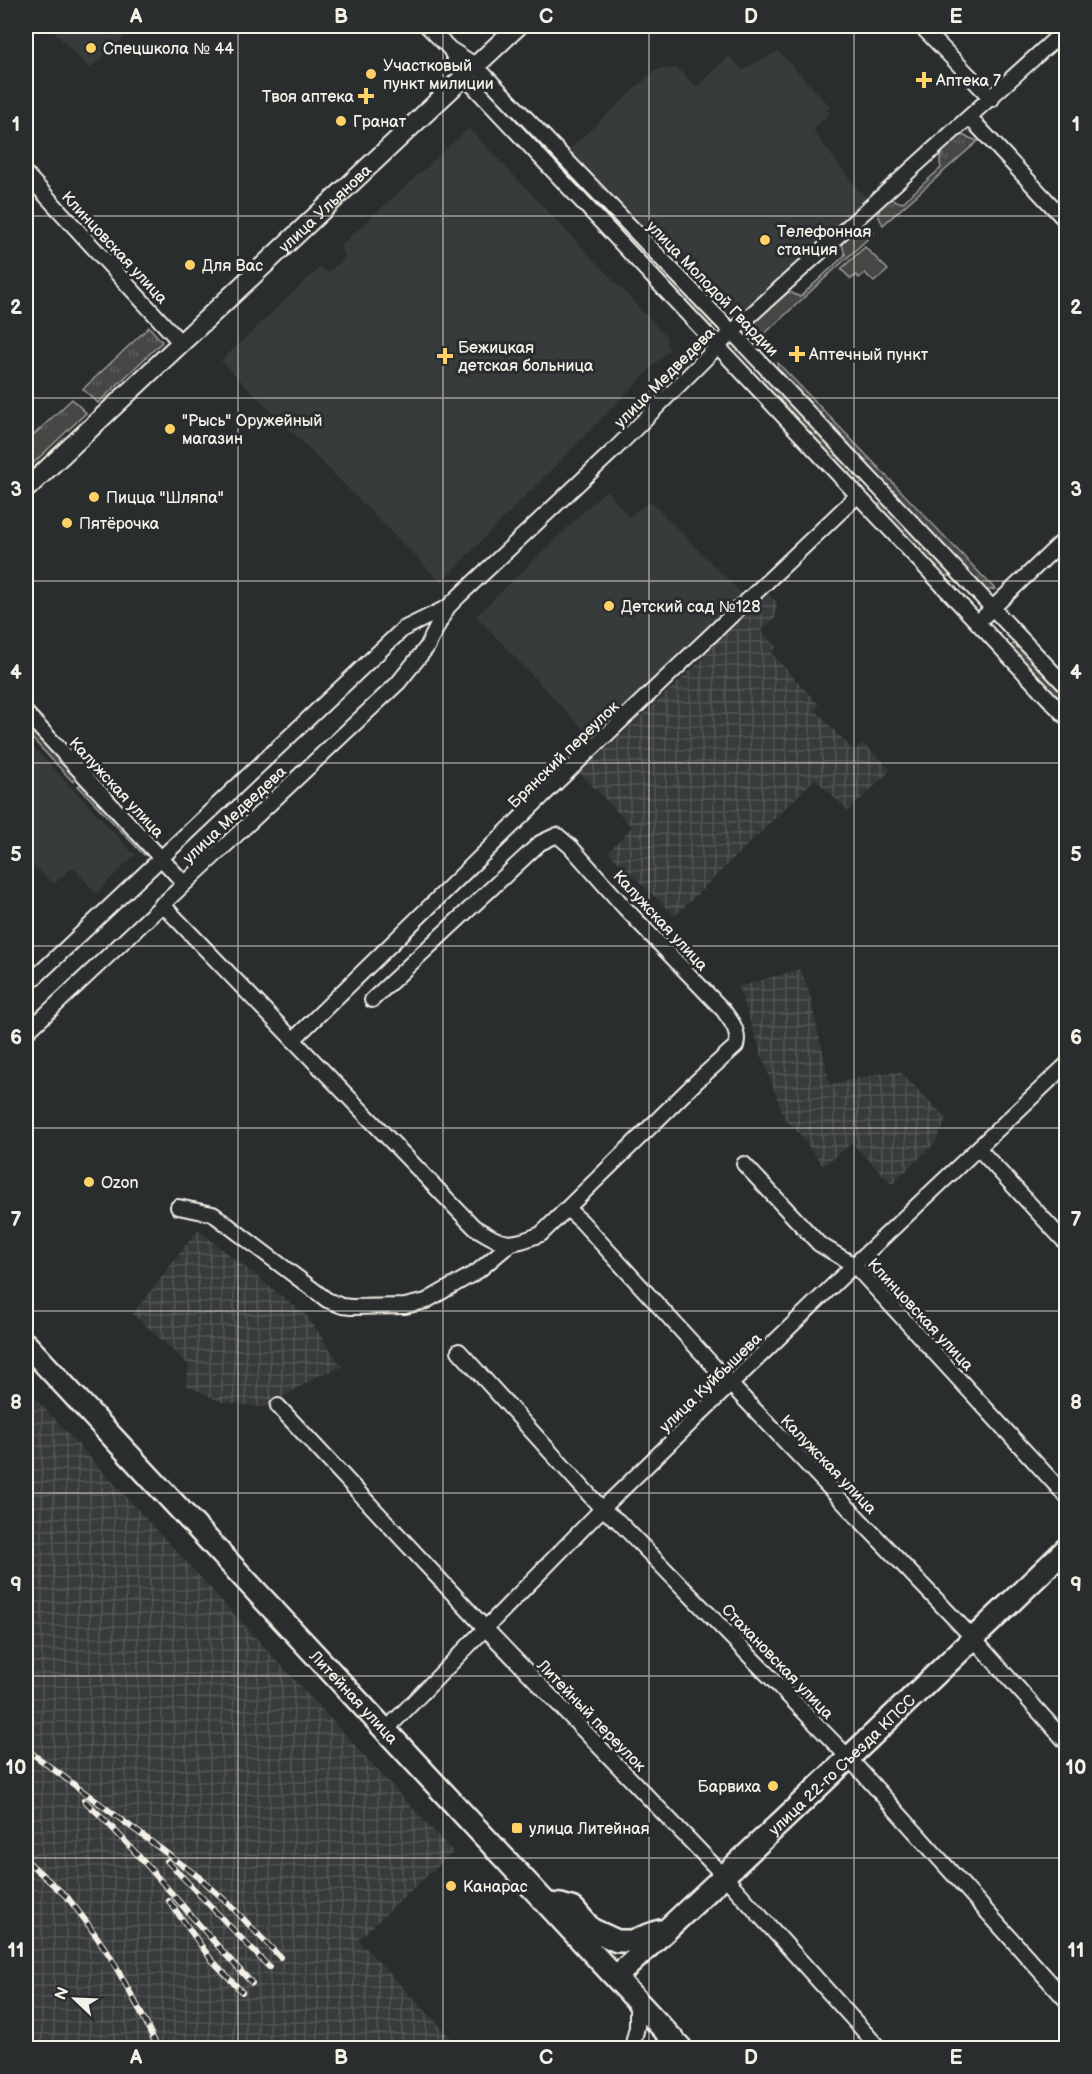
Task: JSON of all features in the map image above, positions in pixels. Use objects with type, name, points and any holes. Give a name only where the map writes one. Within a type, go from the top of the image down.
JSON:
[{"type":"main road","name":"улица Ульянова","points":[[26,489],[518,26]]},
{"type":"main road","name":"Литейная улица","points":[[26,1344],[681,2049]]},
{"type":"main road","name":"улица 22-го Съезда КПСС","points":[[616,1977],[725,1876],[1066,1549]]},
{"type":"main road","points":[[548,1905],[561,1905],[574,1909],[591,1929],[616,1941],[633,1941],[667,1930]]},
{"type":"street","name":"улица Молодой Гвардии","points":[[428,26],[732,332],[1066,686]]},
{"type":"street","points":[[921,26],[992,99]]},
{"type":"street","name":"улица Медведева","points":[[26,986],[403,629],[448,607],[606,457],[732,332],[992,99],[1066,29]]},
{"type":"street","name":"улица Молодой Гвардии","points":[[470,70],[718,346],[1066,717]]},
{"type":"street","points":[[970,118],[1066,221]]},
{"type":"street","name":"Клинцовская улица","points":[[26,174],[180,342]]},
{"type":"street","name":"Брянский переулок","points":[[293,1040],[559,780],[858,495]]},
{"type":"street","points":[[978,622],[1066,538]]},
{"type":"street","name":"улица Медведева","points":[[26,1033],[398,683],[428,647],[448,607]]},
{"type":"street","name":"Калужская улица","points":[[26,713],[184,883]]},
{"type":"street","name":"Калужская улица","points":[[372,1000],[540,843],[557,835],[571,847],[625,909],[731,1021],[738,1040],[736,1046],[697,1081],[542,1234],[510,1244]]},
{"type":"street","points":[[162,904],[474,1227],[497,1241],[510,1244]]},
{"type":"street","name":"улица Куйбышева","points":[[386,1731],[603,1509],[854,1265],[1066,1065]]},
{"type":"street","points":[[978,1148],[1066,1243]]},
{"type":"street","name":"Клинцовская улица","points":[[744,1164],[819,1244],[854,1265],[1066,1496]]},
{"type":"street","points":[[178,1207],[213,1214],[327,1299],[342,1306],[405,1306],[426,1301],[478,1270],[510,1244]]},
{"type":"street","name":"Калужская улица","points":[[567,1209],[581,1221],[731,1385],[973,1638],[1066,1742]]},
{"type":"street","name":"Стахановская улица","points":[[459,1351],[603,1509],[618,1521],[848,1757],[1066,2000]]},
{"type":"street","name":"Литейный переулок","points":[[278,1406],[485,1628],[725,1876],[879,2049]]},
{"type":"street","points":[[632,2049],[638,2027],[637,2000]]},
{"type":"shaded area","name":"Спецшкола № 44","points":[[49,26],[137,26],[89,69]]},
{"type":"shaded area","points":[[778,51],[830,106],[827,110],[830,113],[816,126],[814,132],[851,181],[871,202],[740,316],[730,318],[718,309],[566,152],[659,69],[678,69],[696,87],[729,56],[743,70]]},
{"type":"shaded area","name":"Бежицкая детская больница","points":[[469,128],[665,335],[669,350],[441,582],[221,361],[320,267],[328,272],[345,258],[340,246]]},
{"type":"shaded area","name":"Детский сад №128","points":[[606,490],[629,517],[651,502],[743,595],[591,738],[476,616]]},
{"type":"shaded area","points":[[765,590],[777,603],[775,618],[761,631],[777,647],[771,653],[819,705],[815,710],[854,751],[863,743],[891,770],[848,811],[815,779],[675,916],[608,852],[632,827],[580,773],[704,658],[698,650]]},
{"type":"shaded area","points":[[26,739],[135,855],[96,893],[73,867],[54,884],[35,867],[26,875]]},
{"type":"shaded area","points":[[800,969],[808,988],[830,1084],[877,1074],[900,1072],[947,1119],[935,1143],[892,1184],[852,1143],[823,1166],[799,1133],[784,1118],[738,987]]},
{"type":"shaded area","points":[[198,1230],[308,1317],[342,1367],[320,1375],[279,1399],[269,1408],[221,1402],[186,1385],[189,1365],[133,1314]]},
{"type":"shaded area","points":[[26,1388],[453,1852],[358,1940],[450,2037],[437,2048],[26,2048]]},
{"type":"green space","points":[[961,135],[978,141],[883,225],[878,215],[880,206],[891,199],[902,203],[941,168],[942,153]]},
{"type":"green space","points":[[572,171],[646,250],[642,256],[569,182],[567,175]]},
{"type":"green space","points":[[863,229],[874,233],[760,338],[749,325],[785,292],[800,297],[845,255],[842,244],[848,235]]},
{"type":"green space","points":[[865,247],[888,270],[874,282],[865,273],[859,278],[856,275],[851,279],[841,269]]},
{"type":"green space","points":[[666,269],[714,321],[712,326],[705,326],[658,276],[658,271]]},
{"type":"green space","points":[[149,327],[162,342],[98,403],[83,389]]},
{"type":"green space","points":[[778,363],[995,589],[985,591],[776,374]]},
{"type":"green space","points":[[765,376],[863,480],[861,484],[855,484],[762,385],[760,381]]},
{"type":"green space","points":[[72,399],[86,413],[26,470],[26,442]]},
{"type":"green space","points":[[886,502],[951,572],[948,576],[941,575],[878,509],[879,504]]},
{"type":"green space","points":[[1016,642],[1066,692],[1066,710],[1011,650],[1011,646]]},
{"type":"green space","points":[[26,720],[77,774],[73,782],[26,732]]},
{"type":"green space","points":[[83,783],[149,850],[144,855],[78,786]]},
{"type":"railway","points":[[26,1749],[200,1878],[228,1903],[280,1957]]},
{"type":"railway","points":[[84,1800],[128,1844],[252,1983]]},
{"type":"railway","points":[[26,1860],[68,1898],[85,1920],[110,1956],[158,2048]]},
{"type":"railway","points":[[167,1861],[269,1967]]},
{"type":"railway","points":[[169,1901],[210,1958],[242,1992]]},
{"type":"place","name":"Спецшкола № 44","points":[[91,48]]},
{"type":"place","name":"Участковый пункт милиции","points":[[371,74]]},
{"type":"place","name":"Аптека 7","points":[[924,80]]},
{"type":"place","name":"Твоя аптека","points":[[366,96]]},
{"type":"place","name":"Гранат","points":[[341,121]]},
{"type":"place","name":"Телефонная станция","points":[[765,240]]},
{"type":"place","name":"Для Вас","points":[[190,265]]},
{"type":"place","name":"Аптечный пункт","points":[[797,354]]},
{"type":"place","name":"Бежицкая детская больница","points":[[445,356]]},
{"type":"place","name":"\"Рысь\" Оружейный магазин","points":[[170,429]]},
{"type":"place","name":"Пицца \"Шляпа\"","points":[[94,497]]},
{"type":"place","name":"Пятёрочка","points":[[67,523]]},
{"type":"place","name":"Детский сад №128","points":[[609,606]]},
{"type":"place","name":"Ozon","points":[[89,1182]]},
{"type":"place","name":"Барвиха","points":[[773,1786]]},
{"type":"place","name":"улица Литейная","points":[[517,1828]]},
{"type":"place","name":"Канарас","points":[[451,1886]]}]
